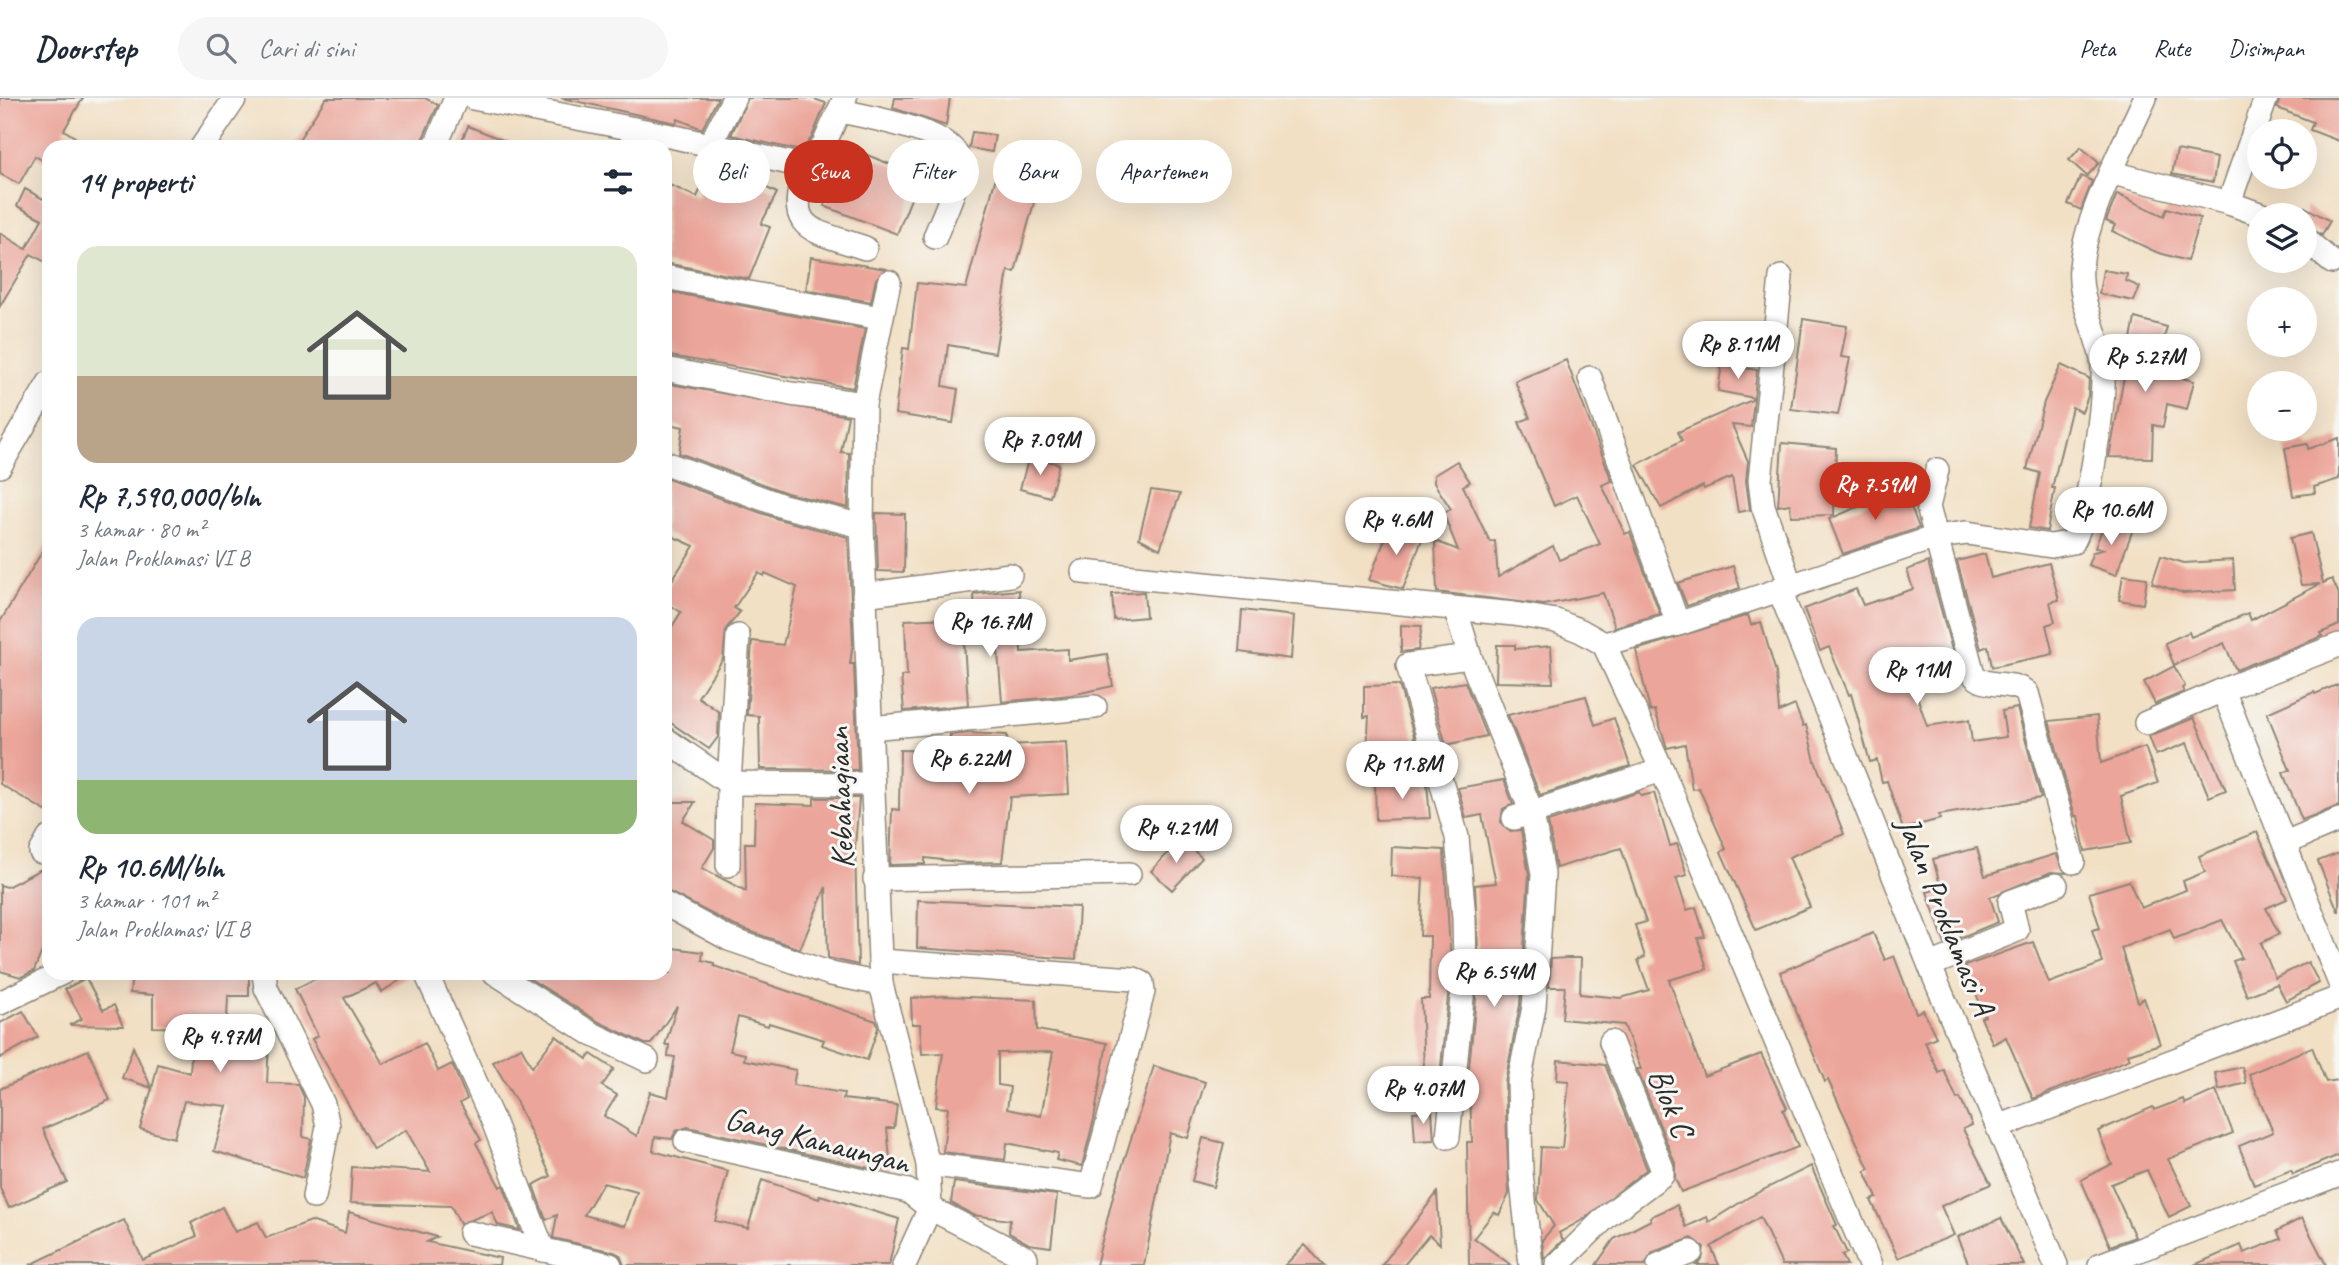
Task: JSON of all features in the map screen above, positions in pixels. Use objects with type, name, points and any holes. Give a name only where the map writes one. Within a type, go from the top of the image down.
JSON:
[{"type":"street","points":[[207,140],[235,98]]},
{"type":"street","points":[[438,140],[456,98]]},
{"type":"street","points":[[473,98],[693,142]]},
{"type":"street","points":[[713,140],[734,98]]},
{"type":"street","points":[[1604,644],[1678,624],[1936,537],[1967,533],[2051,546],[2073,542],[2078,533],[2104,383],[2101,356],[2081,281],[2081,267],[2092,217],[2145,98]]},
{"type":"street","points":[[2229,203],[2266,98]]},
{"type":"street","points":[[823,140],[843,105],[942,139],[954,148],[958,159],[955,181],[935,237]]},
{"type":"street","points":[[2113,173],[2247,210]]},
{"type":"street","points":[[799,203],[799,216],[806,226],[865,248]]},
{"type":"street","points":[[2317,249],[2332,261]]},
{"type":"street","name":"Jalan Proklamasi A","points":[[1781,277],[1760,480],[1763,506],[1785,588],[1930,965],[2056,1265]]},
{"type":"street","points":[[672,278],[880,317]]},
{"type":"street","name":"Kebahagiaan","points":[[889,282],[864,404],[862,526],[881,973],[928,1164],[930,1208],[904,1265]]},
{"type":"street","points":[[672,370],[792,394],[864,404]]},
{"type":"street","points":[[1590,378],[1678,624]]},
{"type":"street","points":[[0,466],[42,395]]},
{"type":"street","points":[[672,466],[783,506],[862,526]]},
{"type":"street","points":[[1937,470],[1928,507],[1975,677],[2020,687],[2027,693],[2073,862]]},
{"type":"street","points":[[1083,572],[1455,611],[1514,614],[1556,621],[1604,644],[1662,770],[1870,1265]]},
{"type":"street","points":[[864,595],[1010,575]]},
{"type":"street","points":[[1455,611],[1543,874],[1534,1007],[1519,1095],[1521,1172],[1531,1265]]},
{"type":"street","points":[[728,865],[729,783],[738,636]]},
{"type":"street","points":[[2146,723],[2339,645]]},
{"type":"street","points":[[1448,1137],[1465,968],[1464,918],[1457,837],[1408,665],[1470,657]]},
{"type":"street","points":[[2220,692],[2285,843],[2339,981]]},
{"type":"street","points":[[870,728],[1095,707]]},
{"type":"street","points":[[672,744],[729,783],[872,784]]},
{"type":"street","points":[[1523,816],[1662,770]]},
{"type":"street","points":[[2285,843],[2339,820]]},
{"type":"street","points":[[875,878],[1129,874]]},
{"type":"street","points":[[1930,965],[2017,930],[2010,902],[2056,885]]},
{"type":"street","points":[[672,908],[729,939],[831,974],[1134,979],[1142,983],[1143,992],[1091,1186],[928,1164]]},
{"type":"street","points":[[0,1003],[48,980]]},
{"type":"street","points":[[265,980],[266,988],[323,1104],[328,1126],[314,1197]]},
{"type":"street","points":[[429,980],[493,1122],[543,1250]]},
{"type":"street","points":[[506,980],[592,1034],[647,1060]]},
{"type":"street","points":[[1998,1127],[2339,998]]},
{"type":"street","name":"Blok C","points":[[1557,1265],[1607,1216],[1662,1175],[1662,1168],[1611,1042]]},
{"type":"street","name":"Gang Kanaungan","points":[[686,1141],[908,1191],[930,1208],[1026,1258]]},
{"type":"street","points":[[2100,1265],[2339,1174]]},
{"type":"street","points":[[470,1233],[610,1265]]},
{"type":"street","points":[[1659,1265],[1691,1252]]},
{"type":"building","points":[[0,98],[83,98],[64,130],[79,140],[42,140],[42,160],[35,156],[19,184],[0,174]]},
{"type":"building","points":[[326,98],[425,98],[438,105],[422,140],[299,140]]},
{"type":"building","points":[[561,98],[718,98],[702,129],[678,119],[676,123]]},
{"type":"building","points":[[748,98],[811,98],[826,103],[810,140],[784,140],[784,147],[770,144],[770,140],[753,140],[731,135]]},
{"type":"building","points":[[895,98],[950,98],[946,126],[893,108]]},
{"type":"building","points":[[2280,98],[2339,98],[2339,141],[2317,133],[2317,119],[2305,119],[2277,108]]},
{"type":"building","points":[[468,126],[503,140],[462,140]]},
{"type":"building","points":[[972,132],[995,135],[992,152],[979,150],[979,140],[970,140]]},
{"type":"building","points":[[2081,147],[2099,163],[2087,176],[2069,160]]},
{"type":"building","points":[[2177,150],[2217,158],[2213,182],[2172,174]]},
{"type":"building","points":[[873,157],[887,163],[887,203],[909,203],[897,234],[824,206],[825,203],[873,203]]},
{"type":"building","points":[[2081,176],[2092,181],[2081,210],[2068,204]]},
{"type":"building","points":[[672,186],[693,195],[693,203],[770,203],[770,190],[777,193],[761,224],[770,227],[749,279],[672,264]]},
{"type":"building","points":[[993,188],[993,203],[1034,203],[1015,272],[1008,271],[995,353],[948,345],[943,386],[958,389],[953,423],[895,414],[903,348],[909,349],[917,283],[966,288]]},
{"type":"building","points":[[25,189],[42,198],[42,219],[17,206]]},
{"type":"building","points":[[2117,194],[2164,216],[2167,208],[2200,218],[2187,261],[2156,252],[2112,231],[2115,225],[2106,221]]},
{"type":"building","points":[[2317,214],[2330,221],[2322,235],[2317,232]]},
{"type":"building","points":[[42,219],[42,260],[31,254],[0,306],[0,233],[26,249]]},
{"type":"building","points":[[811,257],[886,269],[876,279],[871,302],[806,290]]},
{"type":"building","points":[[2103,270],[2127,274],[2126,281],[2140,287],[2134,301],[2099,294]]},
{"type":"building","points":[[672,292],[865,329],[853,388],[672,356]]},
{"type":"building","points":[[2135,318],[2167,327],[2155,371],[2194,381],[2187,409],[2167,404],[2163,427],[2153,425],[2152,458],[2109,457]]},
{"type":"building","points":[[1803,319],[1847,326],[1841,357],[1850,358],[1838,415],[1791,409]]},
{"type":"building","points":[[1566,360],[1612,481],[1602,485],[1625,534],[1630,532],[1660,614],[1615,627],[1603,593],[1544,605],[1437,592],[1435,541],[1458,550],[1443,513],[1451,509],[1434,483],[1434,475],[1457,461],[1470,482],[1463,486],[1490,542],[1495,541],[1498,577],[1553,546],[1559,560],[1600,544],[1577,495],[1554,506],[1519,422],[1530,418],[1515,381]]},
{"type":"building","points":[[1722,364],[1757,370],[1754,398],[1718,391]]},
{"type":"building","points":[[2061,365],[2089,378],[2088,396],[2082,412],[2072,407],[2052,488],[2055,488],[2047,531],[2029,528],[2040,473],[2027,469],[2044,402]]},
{"type":"building","points":[[672,384],[848,416],[841,452],[849,453],[848,508],[787,493],[679,453],[683,427],[672,425]]},
{"type":"building","points":[[1754,399],[1751,427],[1732,425],[1748,461],[1746,481],[1750,510],[1738,512],[1732,477],[1704,489],[1703,486],[1661,508],[1637,465],[1682,440],[1678,432]]},
{"type":"building","points":[[2339,438],[2339,479],[2314,487],[2315,493],[2293,496],[2285,448],[2307,444],[2308,449]]},
{"type":"building","points":[[1782,443],[1836,448],[1834,515],[1791,516],[1790,504],[1778,506]]},
{"type":"building","points":[[1029,456],[1059,464],[1050,497],[1020,489]]},
{"type":"building","points":[[672,481],[778,519],[848,537],[853,643],[850,664],[854,664],[858,770],[760,769],[759,716],[747,715],[752,641],[783,645],[797,587],[765,573],[764,576],[758,573],[734,608],[740,612],[726,629],[723,659],[698,697],[719,712],[718,737],[709,749],[672,724],[672,627],[681,612],[672,606],[672,580],[694,546],[672,536]]},
{"type":"building","points":[[1904,488],[1919,528],[1843,554],[1829,519]]},
{"type":"building","points":[[1151,490],[1180,494],[1160,549],[1139,538]]},
{"type":"building","points":[[876,513],[905,514],[904,572],[878,571]]},
{"type":"building","points":[[2106,519],[2133,529],[2116,575],[2088,565],[2093,552],[2105,549],[2095,548]]},
{"type":"building","points":[[1391,524],[1423,537],[1403,589],[1369,580]]},
{"type":"building","points":[[2311,533],[2323,583],[2332,579],[2339,594],[2339,625],[2321,633],[2323,636],[2236,670],[2224,643],[2174,665],[2165,643],[2189,632],[2191,637],[2248,613],[2251,620],[2320,584],[2301,585],[2290,538]]},
{"type":"building","points":[[42,552],[42,809],[0,784],[0,622]]},
{"type":"building","points":[[1985,554],[1991,578],[2049,563],[2059,600],[2050,602],[2055,622],[2046,625],[2053,654],[1992,667],[1988,646],[1981,649],[1957,561]]},
{"type":"building","points":[[2161,556],[2184,563],[2233,560],[2235,590],[2183,593],[2152,583]]},
{"type":"building","points":[[1928,562],[1954,657],[1909,672],[1927,726],[1969,720],[1972,742],[2006,737],[2002,711],[2017,708],[2041,798],[1939,815],[1940,819],[1903,829],[1887,781],[1882,782],[1877,760],[1870,762],[1851,694],[1849,695],[1829,647],[1820,651],[1804,609],[1856,589],[1863,605],[1913,589],[1907,570]]},
{"type":"building","points":[[1733,566],[1740,588],[1687,606],[1678,583]]},
{"type":"building","points":[[2123,575],[2147,578],[2143,604],[2119,600]]},
{"type":"building","points":[[1019,590],[1021,652],[1068,649],[1068,660],[1107,654],[1113,686],[1071,695],[1002,702],[997,640],[964,642],[968,705],[904,711],[901,676],[907,675],[905,620],[975,617],[974,594]]},
{"type":"building","points":[[1144,592],[1146,617],[1114,620],[1112,594]]},
{"type":"building","points":[[1242,610],[1294,616],[1291,659],[1239,652]]},
{"type":"building","points":[[1748,615],[1751,625],[1761,622],[1776,673],[1779,712],[1795,705],[1803,726],[1806,725],[1815,761],[1844,834],[1789,857],[1810,907],[1756,930],[1721,852],[1726,849],[1699,788],[1692,789],[1685,744],[1667,748],[1655,710],[1650,711],[1636,650]]},
{"type":"building","points":[[1401,625],[1422,626],[1418,650],[1401,652]]},
{"type":"building","points":[[1497,645],[1515,645],[1515,649],[1551,646],[1553,683],[1496,682]]},
{"type":"building","points":[[2174,666],[2185,686],[2182,688],[2184,692],[2155,704],[2144,682]]},
{"type":"building","points":[[1465,682],[1486,736],[1446,745],[1430,688]]},
{"type":"building","points":[[2339,684],[2339,806],[2302,820],[2283,773],[2290,770],[2267,713]]},
{"type":"building","points":[[1399,685],[1414,736],[1413,752],[1367,750],[1369,716],[1364,717],[1364,686]]},
{"type":"building","points":[[1586,696],[1595,725],[1614,718],[1630,766],[1540,795],[1508,715]]},
{"type":"building","points":[[2097,716],[2101,763],[2145,747],[2158,783],[2121,796],[2131,843],[2085,851],[2078,816],[2075,816],[2049,721]]},
{"type":"building","points":[[2194,718],[2226,790],[2209,797],[2187,743],[2156,755],[2149,736]]},
{"type":"building","points":[[950,735],[1007,735],[1007,745],[1066,742],[1069,794],[1010,797],[1002,862],[967,863],[925,858],[925,864],[890,865],[892,809],[899,810],[900,750],[950,751]]},
{"type":"building","points":[[1504,780],[1513,804],[1503,809],[1501,822],[1510,831],[1521,830],[1529,875],[1520,1005],[1505,1082],[1509,1194],[1499,1215],[1494,1212],[1474,1238],[1511,1265],[1469,1265],[1467,1142],[1472,1142],[1470,1096],[1466,1096],[1479,969],[1475,885],[1496,883],[1482,815],[1466,818],[1458,788]]},
{"type":"building","points":[[1427,783],[1430,818],[1376,820],[1375,784]]},
{"type":"building","points":[[1639,792],[1641,796],[1654,793],[1670,846],[1677,844],[1687,875],[1676,878],[1687,910],[1696,907],[1705,937],[1698,938],[1707,969],[1669,980],[1704,1076],[1761,1054],[1787,1108],[1783,1110],[1798,1147],[1681,1192],[1675,1178],[1675,1163],[1637,1069],[1641,1069],[1624,1025],[1562,1019],[1565,987],[1549,987],[1551,959],[1581,958],[1580,994],[1621,998],[1649,990],[1638,960],[1645,957],[1635,925],[1646,922],[1621,848],[1556,868],[1548,822]]},
{"type":"building","points":[[814,798],[859,798],[855,847],[858,965],[828,958],[826,887],[800,949],[735,926],[672,894],[672,802],[695,802],[683,821],[714,840],[714,848],[702,868],[746,891],[745,843],[754,843],[755,803],[814,805]]},
{"type":"building","points":[[2257,832],[2287,899],[2266,908],[2279,934],[2261,943],[2275,978],[2308,962],[2319,983],[2286,1001],[2277,984],[2247,996],[2233,961],[2242,958],[2222,920],[2174,939],[2170,929],[2121,948],[2138,1002],[2144,998],[2160,1044],[2128,1054],[2130,1059],[2033,1099],[2006,1037],[1993,1044],[1981,1018],[1985,1016],[1965,966],[2033,942],[2049,983],[2103,963],[2092,930],[2100,928],[2089,893],[2129,881],[2141,908],[2186,890],[2183,881],[2205,872],[2199,856]]},
{"type":"building","points":[[1181,839],[1202,858],[1172,890],[1151,871]]},
{"type":"building","points":[[1392,847],[1444,850],[1451,967],[1438,1096],[1417,1096],[1417,1069],[1424,1069],[1421,999],[1429,999],[1430,936],[1420,936],[1423,878],[1391,876]]},
{"type":"building","points":[[1977,848],[1985,876],[2056,854],[2066,873],[2051,872],[1990,897],[1998,922],[1945,944],[1927,892],[1941,888],[1933,859]]},
{"type":"building","points":[[2339,853],[2339,911],[2338,911],[2318,861]]},
{"type":"building","points":[[42,869],[42,951],[34,971],[21,977],[0,971],[0,885],[7,887]]},
{"type":"building","points":[[918,900],[1079,907],[1076,959],[917,948]]},
{"type":"building","points":[[1873,933],[1885,960],[1894,956],[1916,1013],[1923,1010],[1936,1037],[1925,1042],[1939,1073],[1944,1070],[1957,1099],[1960,1098],[1972,1125],[1963,1129],[1991,1184],[1941,1206],[1954,1235],[1898,1258],[1871,1200],[1877,1198],[1865,1171],[1869,1169],[1828,1080],[1825,1082],[1780,972]]},
{"type":"building","points":[[673,948],[703,952],[702,960],[714,963],[714,966],[876,1021],[878,1028],[867,1060],[822,1045],[824,1040],[769,1023],[768,1026],[738,1017],[730,1051],[745,1054],[744,1060],[796,1070],[793,1085],[844,1093],[843,1099],[897,1105],[894,1128],[887,1128],[891,1169],[878,1170],[688,1127],[676,1131],[672,1139],[655,1137],[653,1151],[728,1171],[715,1221],[748,1228],[762,1180],[819,1199],[820,1195],[899,1219],[889,1265],[624,1265],[620,1255],[614,1252],[553,1238],[557,1215],[546,1220],[533,1185],[551,1176],[517,1103],[493,1062],[521,1047],[532,1067],[556,1036],[587,1059],[591,1054],[614,1069],[602,1086],[617,1095],[604,1116],[637,1136],[650,1092],[668,1097],[675,1057],[668,1056],[669,1045],[665,1045],[677,1006],[651,1044],[645,1044],[599,1022],[532,980],[672,980]],"holes":[[[603,1183],[637,1192],[625,1226],[584,1215]]]},
{"type":"building","points":[[87,980],[103,1010],[114,1005],[123,1026],[69,1025],[82,1019],[65,989]]},
{"type":"building","points":[[131,980],[249,980],[249,996],[228,996],[226,1040],[269,1042],[267,1083],[298,1084],[304,1097],[303,1137],[311,1139],[303,1178],[214,1151],[227,1106],[184,1101],[174,1138],[140,1129],[158,1064],[190,1073],[193,1028],[153,1027],[153,995],[130,993]]},
{"type":"building","points":[[313,980],[401,980],[381,992],[376,983],[344,998],[383,1064],[425,1043],[438,1071],[452,1064],[467,1099],[460,1103],[481,1140],[476,1143],[500,1187],[503,1185],[520,1230],[498,1225],[492,1212],[460,1224],[451,1206],[350,1203],[352,1167],[430,1172],[406,1130],[373,1149],[312,1039],[318,1036],[295,989]]},
{"type":"building","points":[[945,996],[1036,1000],[1037,1030],[1107,1043],[1094,1119],[1082,1166],[1056,1160],[1058,1153],[1007,1143],[1005,1160],[943,1152],[948,1108],[936,1107],[943,1053],[922,1054],[920,1024],[912,1024],[911,998]],"holes":[[[1053,1052],[1041,1116],[1007,1109],[1010,1087],[998,1085],[998,1053]]]},
{"type":"building","points":[[23,1011],[38,1037],[0,1058],[0,1023]]},
{"type":"building","points":[[133,1047],[151,1088],[122,1078]]},
{"type":"building","points":[[2312,1047],[2326,1082],[2339,1080],[2339,1155],[2293,1174],[2291,1170],[2254,1185],[2239,1146],[2273,1132],[2249,1074]]},
{"type":"building","points":[[88,1050],[110,1100],[43,1129],[67,1182],[9,1208],[0,1188],[0,1089]]},
{"type":"building","points":[[1558,1060],[1605,1065],[1647,1169],[1584,1219],[1559,1233],[1563,1240],[1544,1259],[1542,1240],[1554,1226],[1538,1200],[1541,1147],[1562,1148],[1569,1081],[1557,1080]]},
{"type":"building","points":[[1154,1066],[1205,1082],[1188,1138],[1170,1133],[1144,1265],[1096,1265],[1113,1196]]},
{"type":"building","points":[[2242,1067],[2246,1083],[2219,1090],[2215,1073]]},
{"type":"building","points":[[2216,1090],[2233,1133],[2168,1159],[2191,1206],[2169,1217],[2147,1170],[2111,1184],[2135,1237],[2110,1246],[2081,1180],[2112,1164],[2098,1131],[2153,1107],[2154,1110],[2183,1099],[2185,1104]]},
{"type":"building","points":[[1432,1111],[1434,1140],[1415,1141],[1413,1112]]},
{"type":"building","points":[[1203,1138],[1224,1143],[1213,1187],[1192,1181]]},
{"type":"building","points":[[1811,1166],[1837,1225],[1834,1226],[1847,1253],[1842,1255],[1847,1265],[1782,1265],[1760,1217],[1711,1247],[1719,1265],[1696,1265],[1702,1260],[1704,1247],[1692,1238],[1653,1252],[1645,1265],[1596,1265],[1614,1239],[1651,1220],[1650,1217],[1677,1205],[1686,1227],[1707,1217],[1709,1222],[1749,1197]]},
{"type":"building","points":[[954,1182],[1057,1195],[1051,1247],[1029,1244],[1009,1233],[1010,1220],[973,1215],[951,1203]]},
{"type":"building","points":[[1437,1193],[1440,1244],[1429,1235],[1404,1265],[1382,1265]]},
{"type":"building","points":[[222,1207],[235,1232],[258,1222],[266,1238],[311,1221],[345,1233],[349,1212],[437,1237],[427,1242],[500,1258],[499,1265],[30,1265],[124,1220],[143,1260],[197,1236],[191,1223]]},
{"type":"building","points":[[2001,1218],[2024,1265],[1969,1265],[1957,1237]]},
{"type":"building","points":[[2302,1218],[2326,1265],[2194,1265],[2241,1245],[2244,1253],[2281,1239],[2277,1231]]},
{"type":"building","points":[[1305,1245],[1324,1265],[1285,1265]]}]
